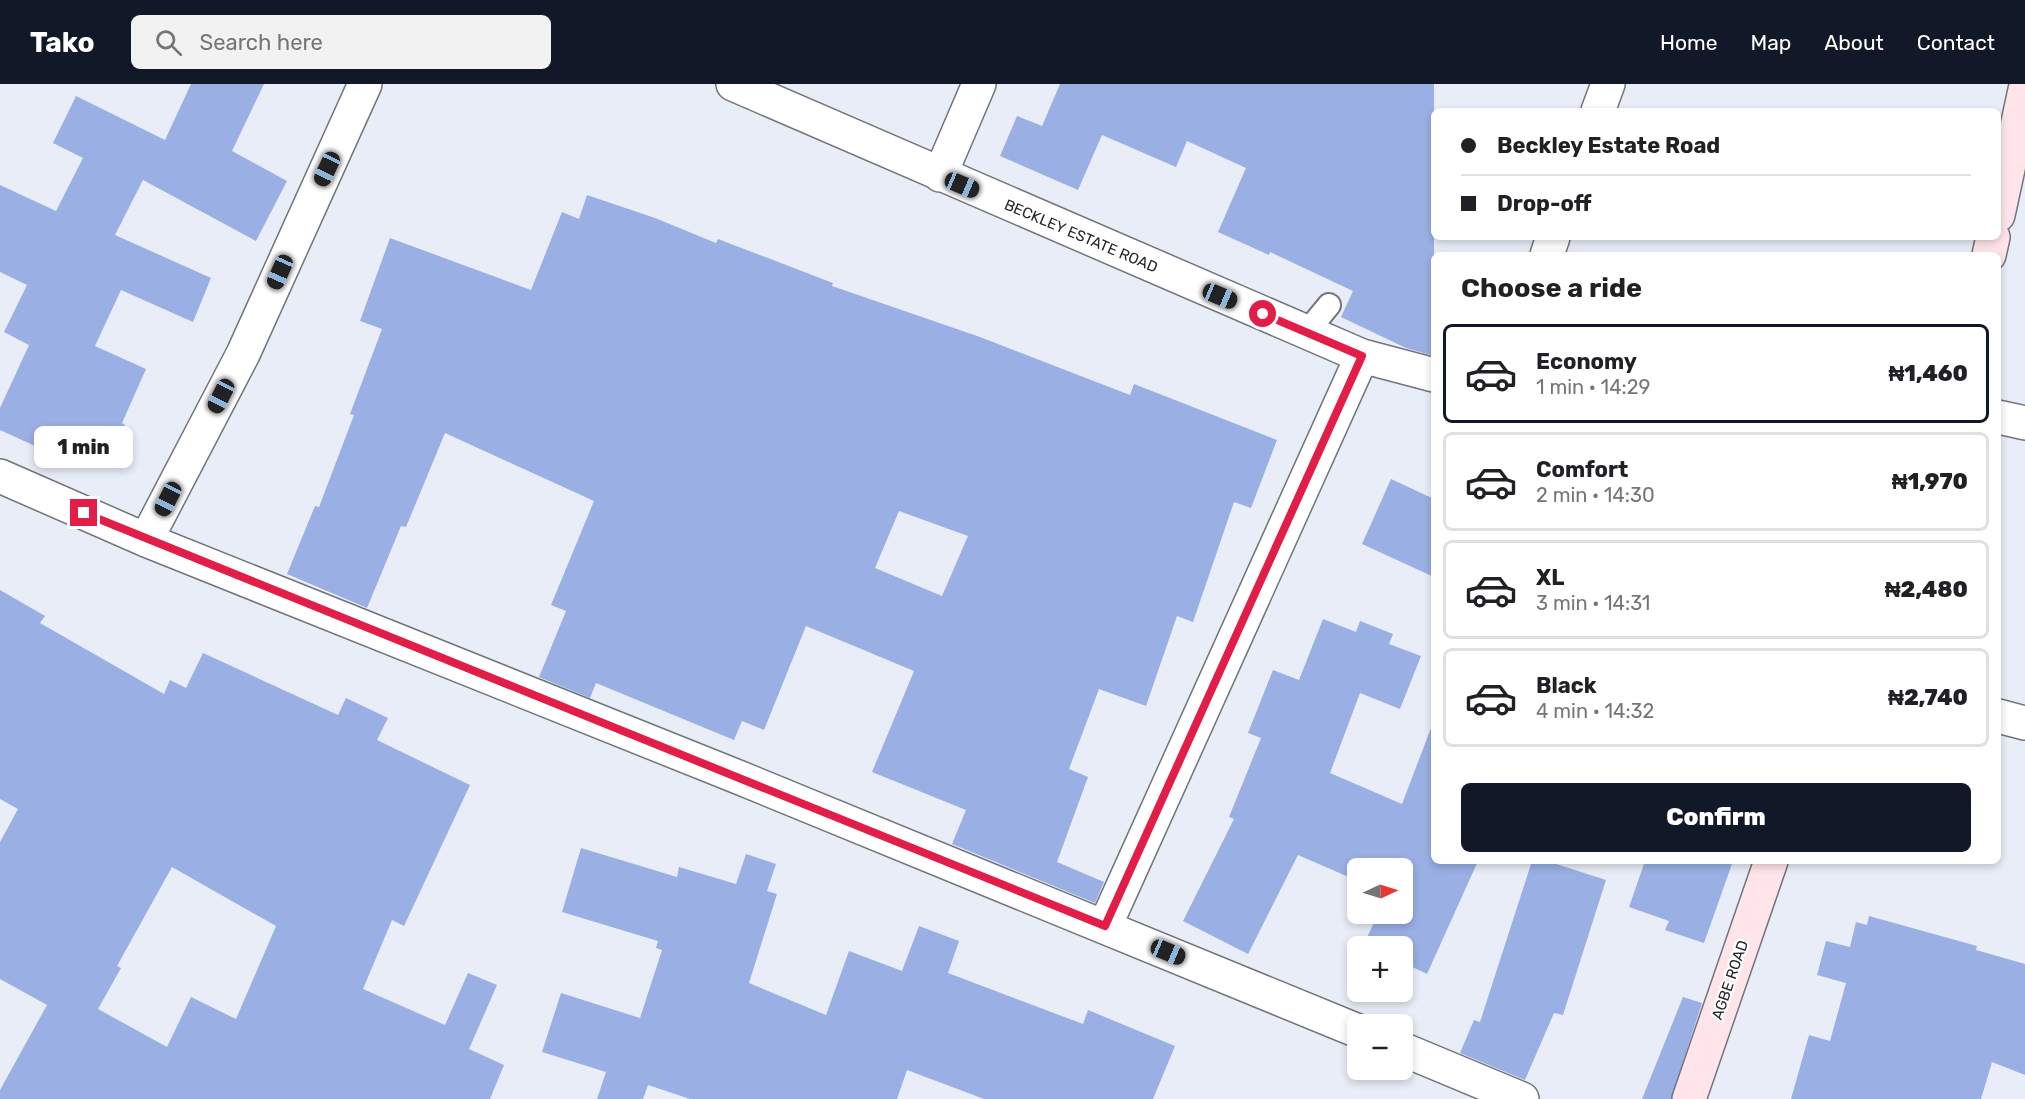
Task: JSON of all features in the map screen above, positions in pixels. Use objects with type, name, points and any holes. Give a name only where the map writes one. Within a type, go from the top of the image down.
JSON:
[{"type":"street","points":[[147,540],[243,354],[365,84]]},
{"type":"street","name":"BECKLEY ESTATE ROAD","points":[[733,84],[940,176],[1306,333],[1362,356],[1431,374]]},
{"type":"street","points":[[940,176],[979,84]]},
{"type":"street","points":[[1599,108],[1608,84]]},
{"type":"street","points":[[2001,201],[2025,90]]},
{"type":"street","points":[[1105,926],[1362,356]]},
{"type":"street","points":[[2001,418],[2025,423]]},
{"type":"street","points":[[0,476],[147,540],[1105,926],[1347,1026]]},
{"type":"street","points":[[2001,717],[2025,723]]},
{"type":"street","name":"AGBE ROAD","points":[[1689,1099],[1771,864]]},
{"type":"street","points":[[1413,1054],[1522,1099]]},
{"type":"lane","points":[[1306,333],[1329,305]]},
{"type":"building","points":[[191,84],[264,84],[232,151],[287,181],[256,241],[143,180],[115,235],[211,278],[193,322],[121,290],[95,346],[146,369],[122,423],[125,425],[112,454],[81,440],[70,462],[0,430],[0,408],[29,345],[4,332],[27,285],[0,272],[0,185],[56,211],[83,158],[53,143],[76,96],[165,140]]},
{"type":"building","points":[[1060,84],[1434,84],[1434,108],[1431,108],[1431,240],[1434,240],[1434,252],[1431,252],[1431,355],[1406,348],[1341,317],[1353,291],[1270,252],[1269,255],[1218,232],[1246,168],[1187,141],[1176,167],[1102,135],[1078,190],[1000,156],[1017,116],[1042,126]]},
{"type":"building","points":[[587,195],[655,218],[716,243],[718,239],[833,283],[832,286],[980,337],[1130,395],[1134,384],[1277,440],[1251,508],[1234,502],[1193,622],[1177,616],[1146,706],[1099,689],[1069,769],[1088,777],[1057,862],[1104,882],[1095,903],[952,844],[966,810],[872,772],[914,671],[806,626],[764,730],[742,721],[734,740],[596,683],[590,698],[539,677],[566,611],[551,605],[594,501],[445,433],[406,527],[401,526],[367,608],[287,574],[315,506],[319,507],[354,415],[350,414],[382,329],[360,321],[390,238],[531,290],[562,212],[579,219]],"holes":[[[899,511],[968,536],[942,596],[875,568]]]},
{"type":"building","points":[[1391,479],[1431,498],[1431,576],[1362,544]]},
{"type":"building","points":[[0,590],[45,616],[40,623],[164,694],[170,680],[186,688],[203,653],[338,715],[346,698],[388,718],[377,740],[470,785],[404,926],[392,920],[363,989],[445,1025],[468,973],[497,985],[469,1049],[504,1065],[490,1099],[0,1099],[0,1090],[47,1005],[0,979],[0,842],[18,809],[0,799]],"holes":[[[172,867],[276,926],[236,1019],[191,997],[167,1047],[98,1009],[121,968],[117,966]]]},
{"type":"building","points":[[1323,619],[1356,632],[1360,621],[1393,634],[1389,644],[1421,656],[1400,709],[1360,693],[1330,773],[1402,804],[1431,728],[1431,864],[1477,864],[1427,974],[1413,967],[1413,936],[1368,936],[1373,924],[1413,924],[1413,858],[1347,858],[1347,876],[1298,855],[1248,954],[1183,921],[1234,819],[1229,817],[1261,738],[1248,733],[1273,670],[1299,680]]},
{"type":"building","points":[[581,848],[677,877],[679,867],[736,884],[746,854],[776,864],[767,891],[777,894],[749,983],[826,1015],[849,951],[902,971],[919,926],[959,941],[948,973],[1083,1024],[1088,1010],[1175,1046],[1153,1099],[984,1099],[907,1070],[897,1099],[690,1099],[648,1085],[643,1099],[597,1099],[606,1072],[542,1052],[561,993],[640,1018],[662,950],[656,948],[658,941],[562,912]]},
{"type":"building","points":[[1531,864],[1556,864],[1606,880],[1563,1015],[1554,1013],[1525,1080],[1460,1053],[1474,1020],[1480,1022]]},
{"type":"building","points":[[1644,864],[1732,864],[1704,943],[1665,930],[1669,921],[1629,907]]},
{"type":"building","points":[[1869,916],[1977,946],[1976,950],[2025,964],[2025,1075],[1992,1062],[1981,1099],[1791,1099],[1809,1035],[1830,1041],[1846,983],[1817,975],[1826,941],[1850,947],[1856,922],[1867,925]]},
{"type":"building","points":[[1683,997],[1702,1003],[1671,1099],[1642,1099]]},
{"type":"route","points":[[84,513],[1105,926],[1362,356],[1263,314]]}]
